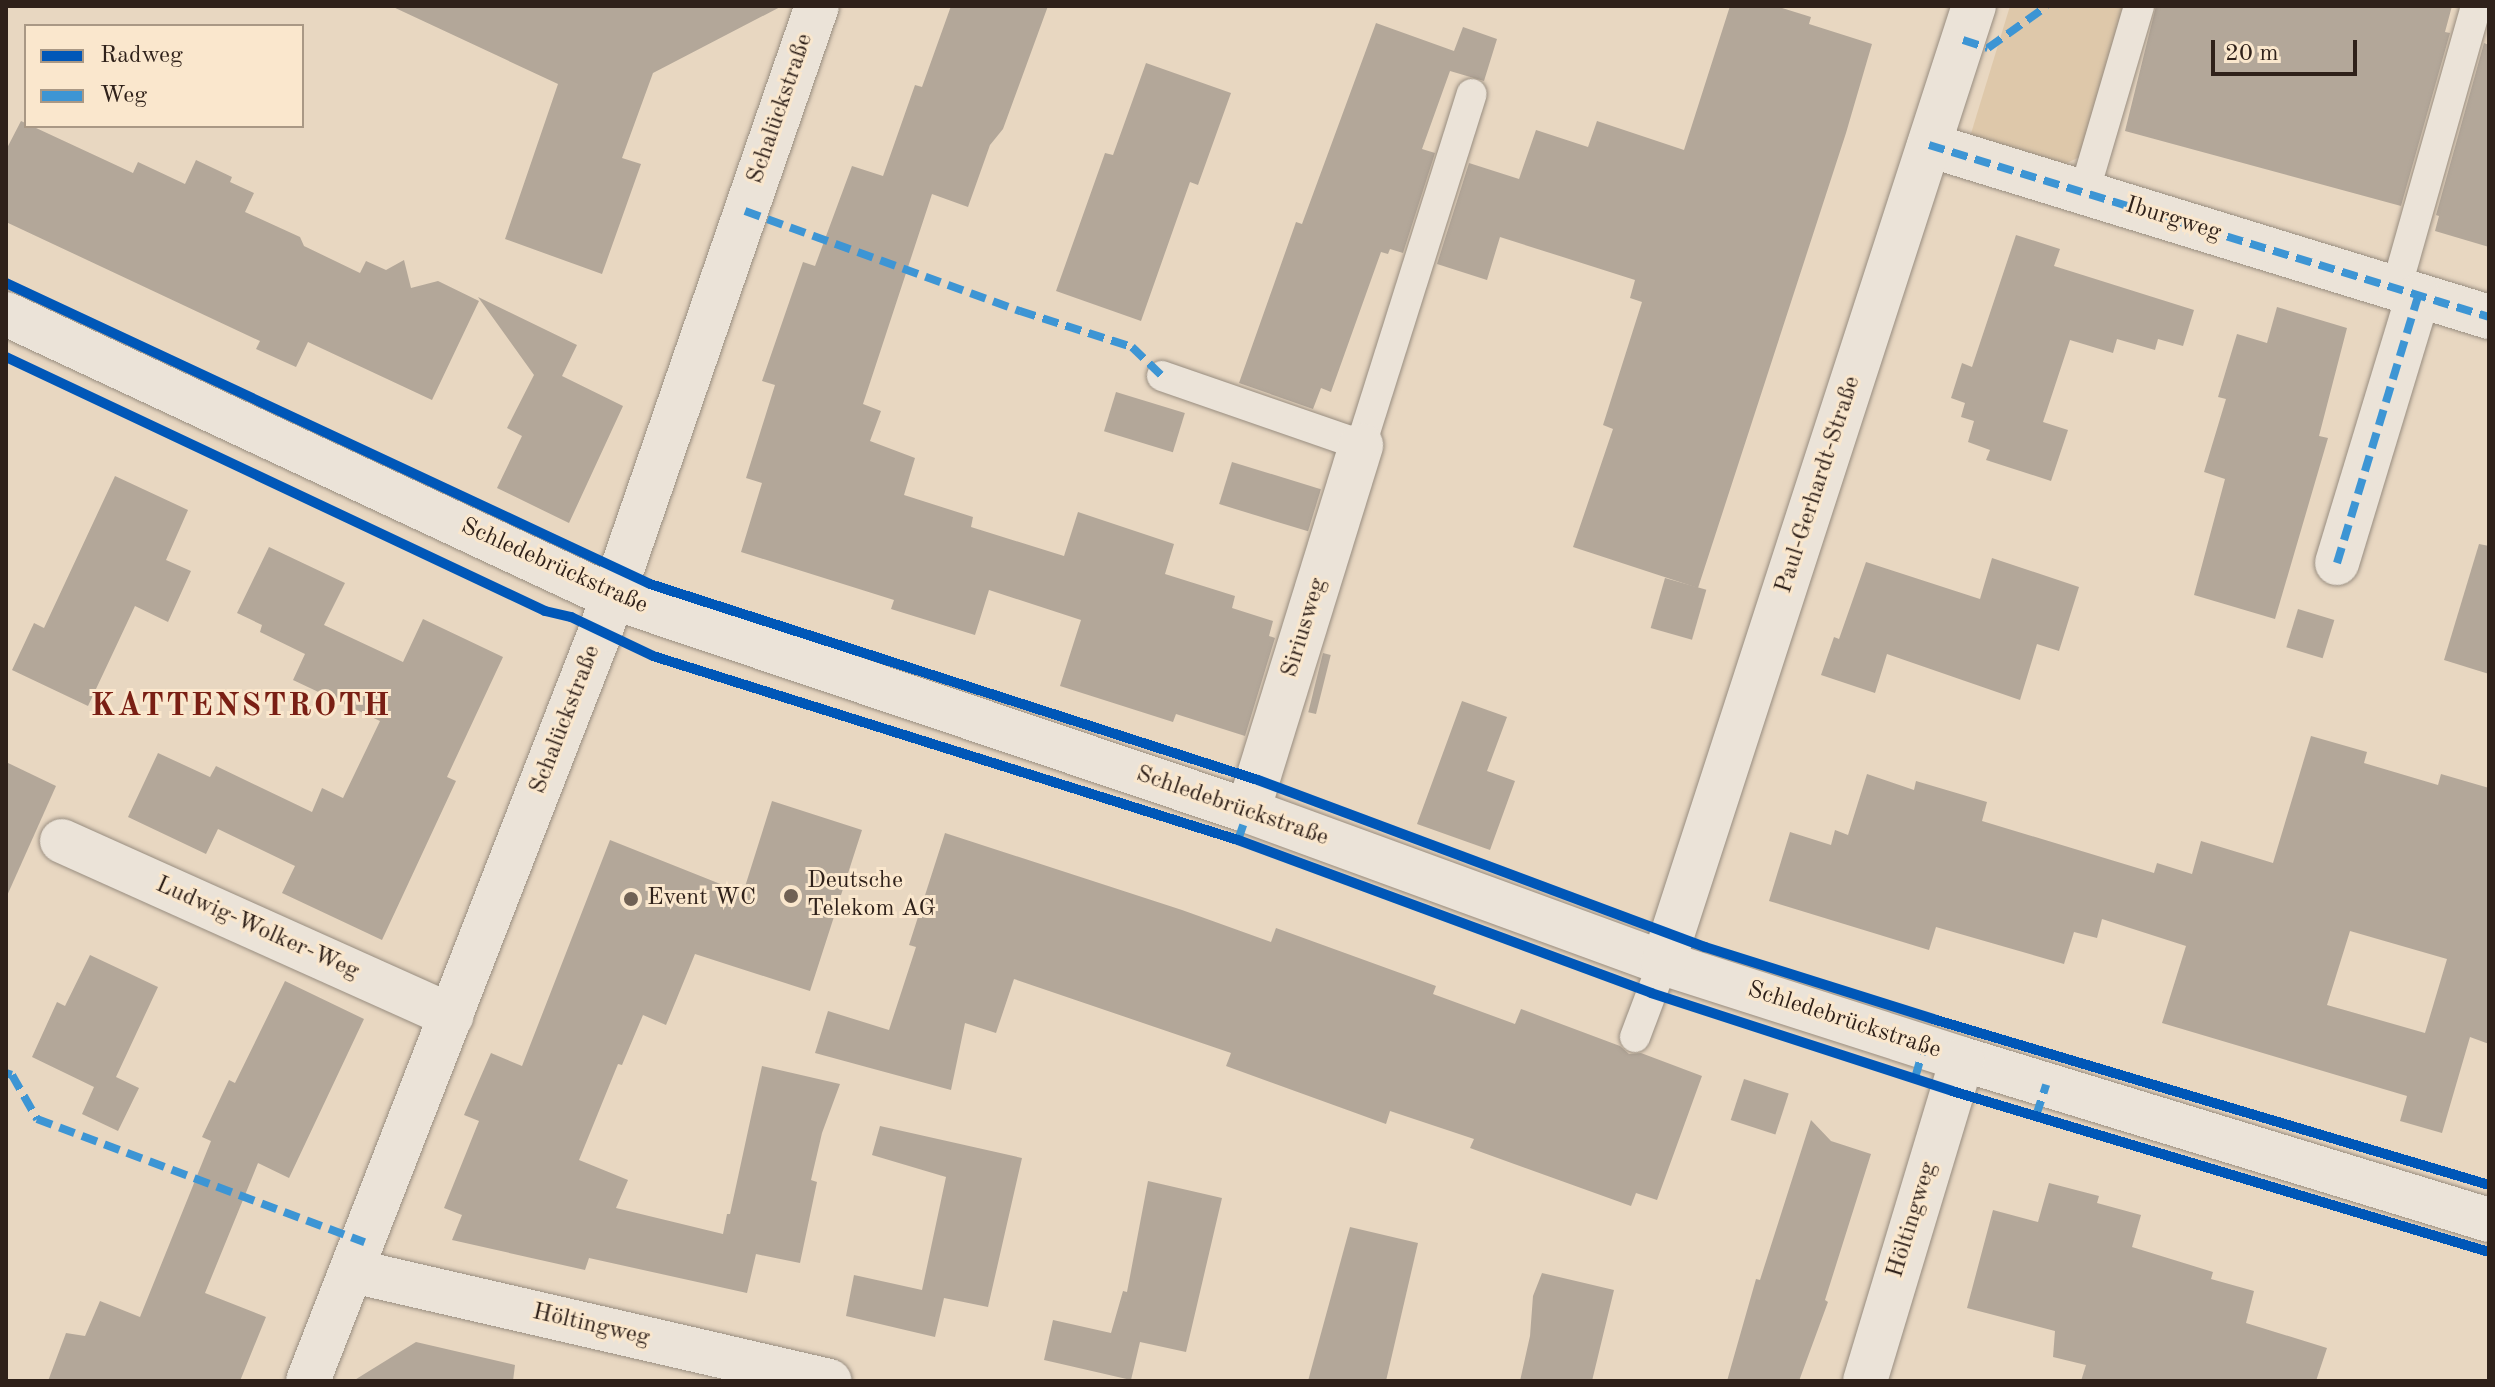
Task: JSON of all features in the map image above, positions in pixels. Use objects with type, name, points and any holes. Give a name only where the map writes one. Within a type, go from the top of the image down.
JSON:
[{"type":"street","name":"Schalückstraße","points":[[308,1381],[612,597],[817,6]]},
{"type":"street","name":"Paul-Gerhardt-Straße","points":[[1663,963],[1974,6]]},
{"type":"street","name":"Iburgweg","points":[[1929,145],[2489,317]]},
{"type":"street","points":[[2337,563],[2407,292]]},
{"type":"street","name":"Schledebrückstraße","points":[[6,314],[612,597],[1248,811],[1663,963],[1962,1059],[2489,1220]]},
{"type":"street","name":"Siriusweg","points":[[1248,811],[1361,445]]},
{"type":"street","name":"Ludwig-Wolker-Weg","points":[[62,841],[452,1016]]},
{"type":"street","name":"Höltingweg","points":[[1865,1381],[1962,1059]]},
{"type":"street","name":"Höltingweg","points":[[353,1271],[829,1381]]},
{"type":"lane","points":[[2084,193],[2139,6]]},
{"type":"lane","points":[[2407,292],[2476,6]]},
{"type":"lane","points":[[1162,376],[1361,445],[1472,94]]},
{"type":"lane","points":[[1635,1037],[1663,963]]},
{"type":"shaded area","points":[[2010,6],[2126,6],[2084,155],[2058,167],[1969,140]]},
{"type":"building","points":[[391,6],[782,6],[653,73],[622,158],[641,164],[602,274],[505,239],[558,84]]},
{"type":"building","points":[[951,6],[1048,6],[1003,129],[990,145],[968,207],[932,194],[863,404],[881,411],[870,441],[915,458],[904,495],[973,517],[971,527],[1064,556],[1078,512],[1174,544],[1165,574],[1235,596],[1232,608],[1273,621],[1269,636],[1275,638],[1245,736],[1176,714],[1173,722],[1060,686],[1081,620],[989,590],[975,635],[891,609],[894,600],[741,552],[762,483],[746,478],[775,385],[762,381],[803,262],[815,266],[852,166],[883,176],[915,85],[922,87]]},
{"type":"building","points":[[1730,6],[1776,6],[1811,17],[1809,24],[1872,44],[1698,588],[1573,547],[1613,429],[1603,425],[1642,302],[1630,298],[1635,280],[1500,237],[1487,280],[1437,264],[1469,163],[1519,179],[1536,130],[1588,147],[1597,121],[1684,150]]},
{"type":"building","points":[[2156,6],[2452,6],[2445,32],[2450,33],[2401,206],[2125,131]]},
{"type":"building","points":[[1376,23],[1454,51],[1463,27],[1497,39],[1484,81],[1450,71],[1422,149],[1435,153],[1403,253],[1390,249],[1388,254],[1381,252],[1331,392],[1321,388],[1313,409],[1239,383],[1296,222],[1302,224]]},
{"type":"building","points":[[2484,43],[2489,45],[2489,247],[2435,231],[2439,216],[2436,215]]},
{"type":"building","points":[[1146,63],[1231,93],[1198,185],[1190,182],[1141,321],[1056,291],[1105,153],[1113,155]]},
{"type":"building","points":[[21,121],[24,128],[36,128],[133,173],[138,162],[185,184],[196,160],[232,177],[230,182],[254,193],[245,212],[300,237],[304,246],[360,273],[366,261],[386,270],[404,260],[411,288],[438,281],[479,301],[432,400],[308,342],[296,367],[256,349],[260,341],[6,222],[6,150]]},
{"type":"building","points":[[2016,235],[2060,249],[2054,266],[2194,310],[2183,346],[2158,339],[2155,350],[2117,339],[2113,353],[2070,340],[2043,422],[2068,430],[2051,481],[1986,460],[1990,450],[1968,442],[1974,421],[1961,417],[1965,403],[1951,398],[1962,363],[1972,367]]},
{"type":"building","points":[[478,297],[577,345],[562,376],[623,406],[569,523],[497,488],[522,436],[507,428],[534,375]]},
{"type":"building","points":[[2277,307],[2347,328],[2319,436],[2328,438],[2275,619],[2194,595],[2225,479],[2204,472],[2226,399],[2218,397],[2237,334],[2267,343]]},
{"type":"building","points":[[1116,392],[1185,413],[1173,452],[1104,431]]},
{"type":"building","points":[[1232,462],[1321,489],[1308,531],[1219,504]]},
{"type":"building","points":[[115,476],[188,510],[166,560],[191,571],[168,622],[135,606],[88,706],[12,670],[34,623],[44,628]]},
{"type":"building","points":[[2479,544],[2489,546],[2489,674],[2444,660]]},
{"type":"building","points":[[269,547],[345,583],[324,625],[403,662],[423,619],[503,657],[447,777],[456,781],[382,940],[282,893],[295,866],[218,829],[206,854],[128,817],[158,753],[210,777],[216,766],[312,812],[322,788],[343,798],[380,721],[293,680],[305,654],[260,632],[262,625],[237,613]]},
{"type":"building","points":[[1992,558],[2079,587],[2059,651],[2037,644],[2020,700],[1887,654],[1875,693],[1821,675],[1834,637],[1839,639],[1866,562],[1980,599]]},
{"type":"building","points":[[1665,578],[1706,590],[1692,640],[1651,628]]},
{"type":"building","points":[[2298,609],[2334,620],[2323,658],[2286,647]]},
{"type":"building","points":[[1323,653],[1331,655],[1316,714],[1308,712]]},
{"type":"building","points":[[1462,701],[1507,717],[1487,771],[1515,781],[1490,850],[1417,824]]},
{"type":"building","points":[[2311,736],[2367,752],[2364,763],[2438,785],[2441,774],[2489,788],[2489,1044],[2470,1037],[2442,1133],[2400,1121],[2407,1096],[2162,1023],[2186,946],[2102,919],[2097,938],[2074,932],[2064,964],[1936,927],[1929,950],[1769,901],[1790,832],[1831,845],[1835,830],[1848,835],[1867,774],[1914,790],[1916,781],[1987,802],[1982,821],[2154,873],[2157,863],[2192,874],[2201,841],[2273,863]],"holes":[[[2350,931],[2447,959],[2425,1033],[2327,1005]]]},
{"type":"building","points":[[6,762],[56,786],[6,898]]},
{"type":"building","points":[[772,801],[862,830],[810,991],[695,954],[666,1025],[643,1015],[622,1065],[618,1064],[579,1160],[628,1180],[616,1208],[723,1234],[762,1066],[840,1084],[822,1133],[811,1180],[817,1182],[800,1263],[756,1254],[747,1293],[589,1258],[585,1270],[452,1240],[462,1215],[444,1208],[479,1121],[464,1115],[491,1053],[522,1066],[610,840],[743,893]]},
{"type":"building","points":[[945,833],[1271,942],[1276,928],[1436,986],[1433,994],[1515,1024],[1521,1009],[1620,1046],[1629,1054],[1641,1053],[1702,1076],[1657,1200],[1636,1193],[1631,1206],[1470,1148],[1474,1139],[1390,1111],[1386,1124],[1226,1066],[1231,1053],[1014,979],[996,1033],[965,1023],[951,1090],[815,1053],[828,1011],[889,1030],[916,947],[909,945]]},
{"type":"building","points":[[90,955],[158,987],[116,1077],[139,1088],[118,1131],[82,1114],[94,1087],[32,1057],[57,1002],[65,1006]]},
{"type":"building","points":[[285,981],[364,1019],[289,1178],[258,1163],[205,1293],[266,1317],[240,1381],[48,1381],[66,1333],[85,1336],[100,1301],[140,1317],[211,1141],[202,1137],[229,1080],[235,1083]]},
{"type":"building","points":[[1744,1079],[1789,1094],[1775,1134],[1731,1120]]},
{"type":"building","points":[[1811,1120],[1831,1141],[1871,1154],[1825,1300],[1828,1302],[1799,1381],[1727,1381],[1756,1279],[1760,1280]]},
{"type":"building","points":[[880,1126],[1022,1158],[988,1307],[944,1298],[935,1337],[846,1316],[854,1275],[922,1290],[946,1177],[872,1155]]},
{"type":"building","points":[[1148,1181],[1222,1198],[1186,1352],[1140,1342],[1131,1380],[1044,1360],[1053,1320],[1111,1333],[1123,1291],[1127,1292]]},
{"type":"building","points":[[2049,1183],[2099,1196],[2097,1203],[2141,1215],[2132,1247],[2213,1272],[2211,1279],[2254,1291],[2246,1323],[2327,1348],[2316,1381],[2081,1381],[2086,1365],[2053,1357],[2055,1331],[1967,1308],[1993,1210],[2038,1222]]},
{"type":"building","points":[[1350,1227],[1418,1243],[1386,1381],[1308,1381]]},
{"type":"building","points":[[1542,1273],[1614,1290],[1592,1381],[1520,1381],[1530,1336],[1533,1296]]},
{"type":"building","points":[[416,1342],[515,1365],[513,1381],[353,1381]]},
{"type":"marked path","points":[[1963,40],[1988,48],[2047,6]]},
{"type":"marked path","points":[[1929,145],[2489,317]]},
{"type":"marked path","points":[[745,211],[1020,311],[1132,347],[1162,376]]},
{"type":"marked path","points":[[2337,563],[2418,296]]},
{"type":"marked path","points":[[1238,840],[1248,811]]},
{"type":"marked path","points":[[1915,1078],[1924,1047]]},
{"type":"marked path","points":[[6,1073],[12,1075],[37,1119],[365,1242]]},
{"type":"marked path","points":[[2036,1116],[2046,1085]]},
{"type":"cycle path","points":[[6,283],[650,584],[1258,780],[1705,947],[1933,1019],[2489,1185]]},
{"type":"cycle path","points":[[6,357],[545,611],[571,617],[653,656],[1238,840],[1651,993],[1952,1091],[2489,1252]]},
{"type":"place","name":"Deutsche Telekom AG","points":[[791,896]]},
{"type":"place","name":"Event WC","points":[[631,899]]},
{"type":"district","name":"KATTENSTROTH","points":[[241,707]]}]
